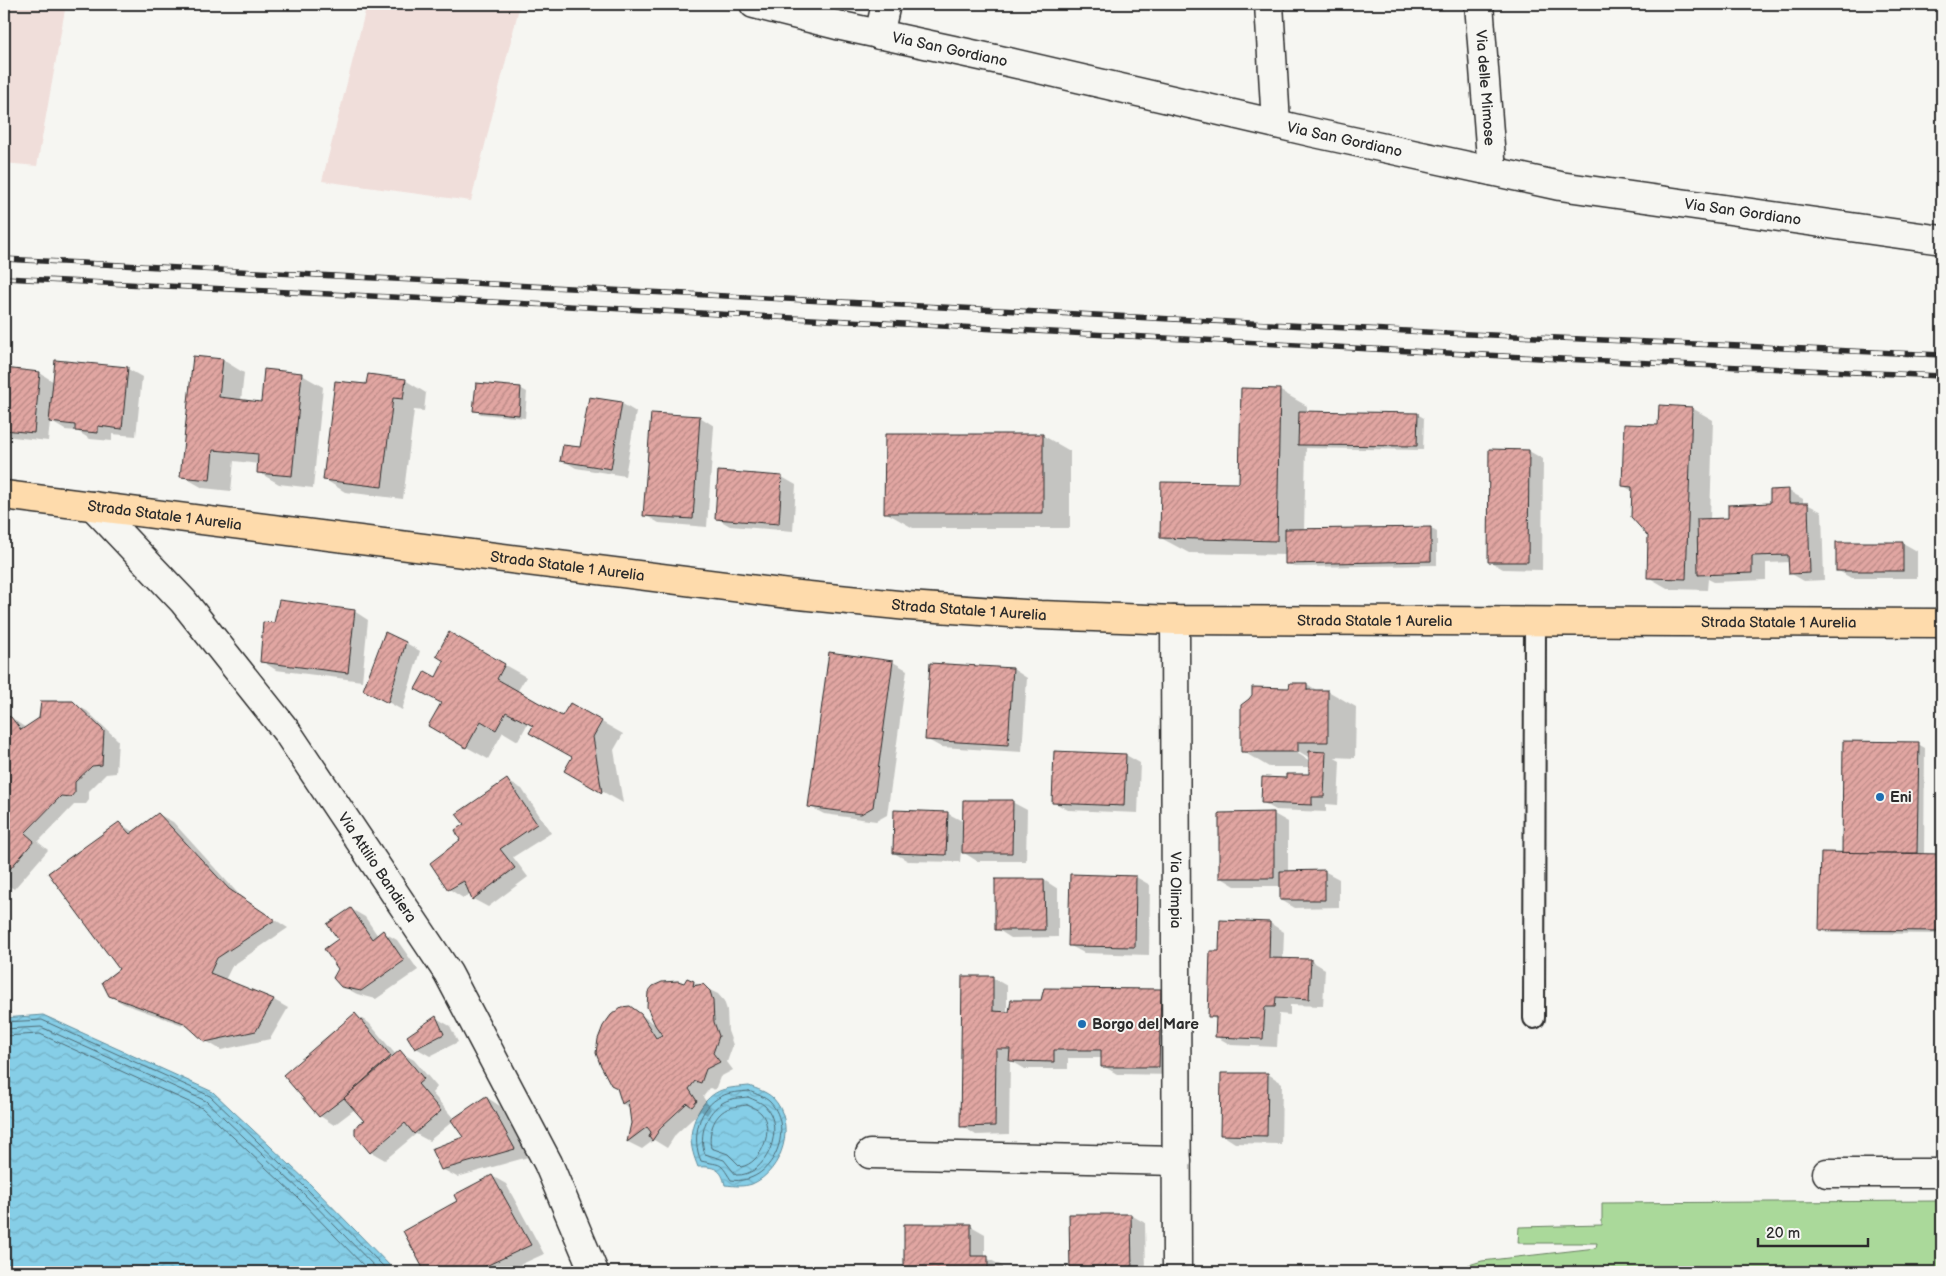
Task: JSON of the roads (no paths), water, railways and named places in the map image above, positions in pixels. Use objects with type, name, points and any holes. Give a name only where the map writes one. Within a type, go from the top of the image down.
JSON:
[{"type":"main road","name":"Strada Statale 1 Aurelia","points":[[4,495],[789,594],[908,606],[1040,616],[1175,620],[1942,623]]},
{"type":"street","name":"Via San Gordiano","points":[[754,4],[879,35],[1004,61],[1276,124],[1560,186],[1942,240]]},
{"type":"street","points":[[879,35],[886,4]]},
{"type":"street","points":[[1269,4],[1276,124]]},
{"type":"street","name":"Via delle Mimose","points":[[1479,4],[1492,171]]},
{"type":"street","name":"Via Attilio Bandiera","points":[[94,506],[183,601],[287,732],[448,973],[548,1163],[594,1272]]},
{"type":"street","name":"Via Olimpia","points":[[1175,620],[1177,1272]]},
{"type":"street","points":[[870,1154],[1177,1161]]},
{"type":"street","points":[[1827,1173],[1942,1173]]},
{"type":"lane","points":[[1534,1018],[1536,622]]},
{"type":"water","points":[[43,1015],[213,1092],[310,1184],[396,1272],[4,1272],[4,1018]]},
{"type":"water","points":[[749,1086],[771,1096],[780,1108],[784,1120],[783,1146],[779,1158],[763,1178],[749,1185],[725,1185],[722,1175],[713,1168],[698,1167],[692,1145],[692,1130],[700,1109],[710,1097],[725,1089]]},
{"type":"railway","points":[[4,259],[1446,333],[1942,355]]},
{"type":"railway","points":[[4,278],[1540,358],[1942,376]]},
{"type":"place","name":"Eni","points":[[1880,797]]},
{"type":"place","name":"Borgo del Mare","points":[[1082,1024]]}]
